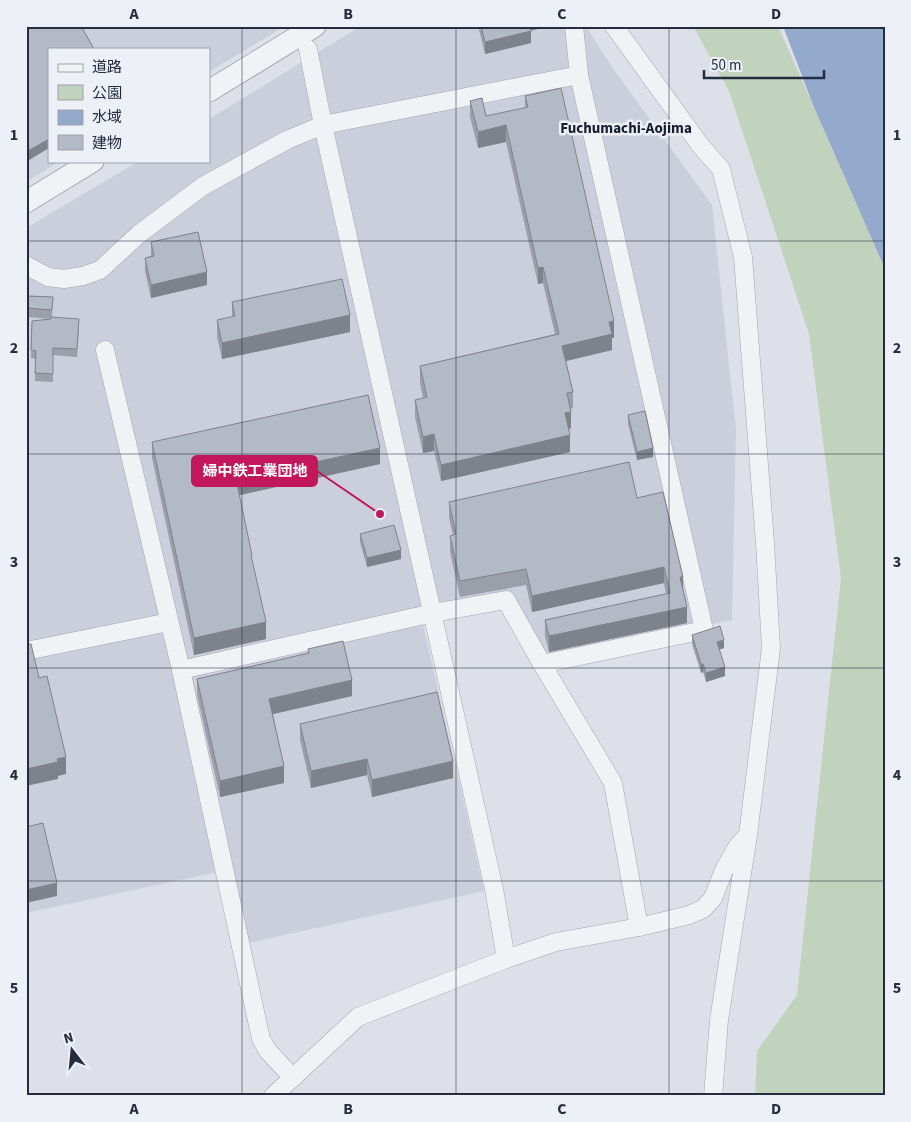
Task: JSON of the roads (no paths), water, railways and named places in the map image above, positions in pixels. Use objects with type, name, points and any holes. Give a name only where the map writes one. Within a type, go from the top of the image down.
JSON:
[{"type":"street","points":[[210,90],[315,26]]},
{"type":"street","points":[[542,664],[704,630],[579,75],[574,26]]},
{"type":"street","points":[[614,26],[700,145],[721,169],[743,257],[765,543],[771,648],[748,835],[719,1020],[713,1096]]},
{"type":"street","points":[[308,49],[323,125],[494,889],[506,959]]},
{"type":"street","points":[[26,264],[29,268],[48,277],[64,279],[83,276],[100,270],[139,234],[203,186],[287,140],[323,125],[579,75]]},
{"type":"street","points":[[26,202],[91,162]]},
{"type":"street","points":[[105,350],[181,670],[262,1039],[268,1051],[293,1078]]},
{"type":"street","points":[[181,670],[433,613],[506,600],[613,784],[638,927]]},
{"type":"street","points":[[26,651],[169,622]]},
{"type":"street","points":[[273,1096],[358,1016],[506,959],[556,942],[638,927],[689,915],[703,909],[713,898],[724,870],[737,846],[748,835]]},
{"type":"water","points":[[783,26],[885,26],[885,269],[813,105]]},
{"type":"place","name":"婦中鉄工業団地","points":[[380,514]]},
{"type":"district","name":"Fuchumachi-Aojima","points":[[626,128]]}]
